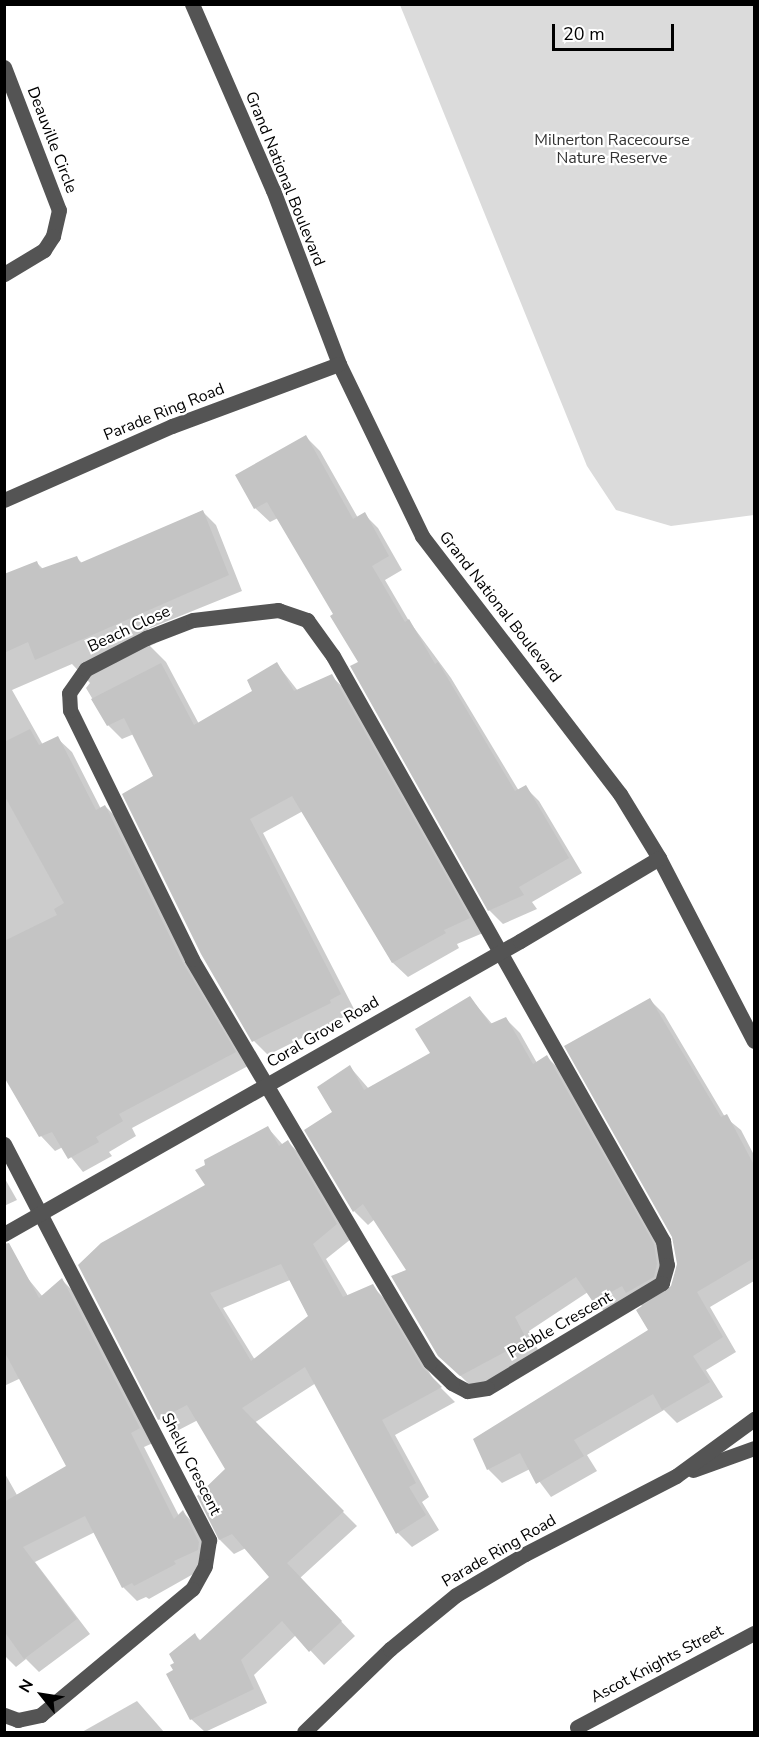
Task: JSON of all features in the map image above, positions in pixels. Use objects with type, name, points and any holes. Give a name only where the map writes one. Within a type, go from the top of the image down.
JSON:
[{"type":"street","name":"Grand National Boulevard","points":[[192,4],[273,190],[339,364],[422,536],[492,630],[567,721],[620,794],[659,858],[754,1041]]},
{"type":"street","name":"Deauville Circle","points":[[4,67],[59,210],[53,236],[44,250],[4,274]]},
{"type":"street","name":"Parade Ring Road","points":[[4,500],[172,426],[339,364]]},
{"type":"street","name":"Beach Close","points":[[268,1084],[192,959],[70,710],[69,693],[86,669],[146,638],[193,620],[278,610],[307,620],[333,656],[501,951]]},
{"type":"street","name":"Coral Grove Road","points":[[4,1234],[501,951],[659,858]]},
{"type":"street","name":"Pebble Crescent","points":[[268,1084],[430,1362],[452,1383],[467,1391],[487,1388],[638,1301],[662,1283],[667,1265],[663,1241],[501,951]]},
{"type":"street","name":"Shelly Crescent","points":[[4,1144],[209,1540],[205,1566],[192,1589],[41,1715],[18,1720],[4,1715]]},
{"type":"street","name":"Parade Ring Road","points":[[676,1476],[754,1419]]},
{"type":"street","name":"Parade Ring Road","points":[[304,1732],[390,1649],[456,1595],[525,1554],[676,1476],[754,1449]]},
{"type":"street","name":"Ascot Knights Street","points":[[576,1728],[754,1633]]},
{"type":"green space","name":"Milnerton Racecourse Nature Reserve","points":[[400,5],[754,5],[754,515],[671,526],[616,510],[587,466]]},
{"type":"building","points":[[306,435],[353,519],[365,512],[389,556],[372,566],[405,622],[409,619],[435,664],[438,662],[515,791],[526,785],[569,858],[519,887],[524,895],[488,911],[350,666],[358,662],[330,616],[333,614],[267,502],[254,509],[235,475]]},
{"type":"building","points":[[203,510],[229,575],[35,660],[28,642],[4,653],[4,574],[37,561],[40,569],[77,556],[80,563]]},
{"type":"building","points":[[277,662],[294,691],[332,674],[470,918],[444,930],[446,933],[392,963],[292,796],[250,819],[341,994],[330,1000],[331,1003],[252,1042],[201,954],[122,794],[153,776],[124,718],[107,726],[91,699],[161,663],[194,725],[252,691],[247,680]]},
{"type":"building","points":[[30,729],[39,745],[58,736],[96,810],[105,805],[183,963],[236,1052],[119,1114],[123,1121],[96,1137],[99,1142],[68,1159],[52,1132],[39,1137],[4,1077],[4,941],[57,915],[54,909],[64,903],[4,795],[4,742]]},
{"type":"building","points":[[470,996],[490,1024],[506,1017],[533,1064],[547,1055],[654,1244],[657,1264],[654,1277],[626,1293],[622,1286],[593,1302],[576,1277],[515,1317],[527,1340],[460,1376],[438,1356],[391,1276],[406,1270],[363,1204],[353,1212],[304,1130],[332,1112],[317,1087],[350,1065],[364,1090],[430,1053],[415,1029]]},
{"type":"building","points":[[650,998],[721,1117],[727,1114],[754,1165],[754,1258],[697,1292],[723,1337],[693,1356],[710,1382],[662,1410],[653,1394],[574,1440],[584,1456],[536,1484],[520,1453],[487,1470],[473,1439],[648,1330],[636,1310],[671,1286],[677,1264],[672,1237],[564,1046]]},
{"type":"building","points":[[268,1126],[279,1146],[288,1140],[337,1224],[313,1244],[343,1297],[373,1284],[422,1367],[442,1387],[382,1420],[416,1483],[409,1487],[426,1515],[396,1534],[305,1367],[242,1408],[344,1511],[287,1563],[342,1621],[309,1652],[282,1621],[241,1660],[254,1689],[190,1720],[166,1674],[173,1670],[170,1665],[174,1663],[169,1654],[195,1633],[199,1641],[269,1577],[232,1534],[219,1540],[197,1496],[225,1469],[187,1405],[158,1420],[78,1265],[101,1243],[205,1185],[195,1170],[205,1165],[204,1160]],"holes":[[[281,1264],[308,1316],[251,1361],[210,1293]]]},
{"type":"building","points":[[9,1243],[39,1298],[62,1278],[140,1428],[131,1433],[174,1519],[183,1510],[199,1542],[198,1550],[174,1561],[176,1564],[134,1586],[132,1583],[122,1588],[85,1516],[23,1547],[77,1619],[24,1659],[4,1631],[4,1502],[66,1466],[4,1351],[4,1244]]}]
